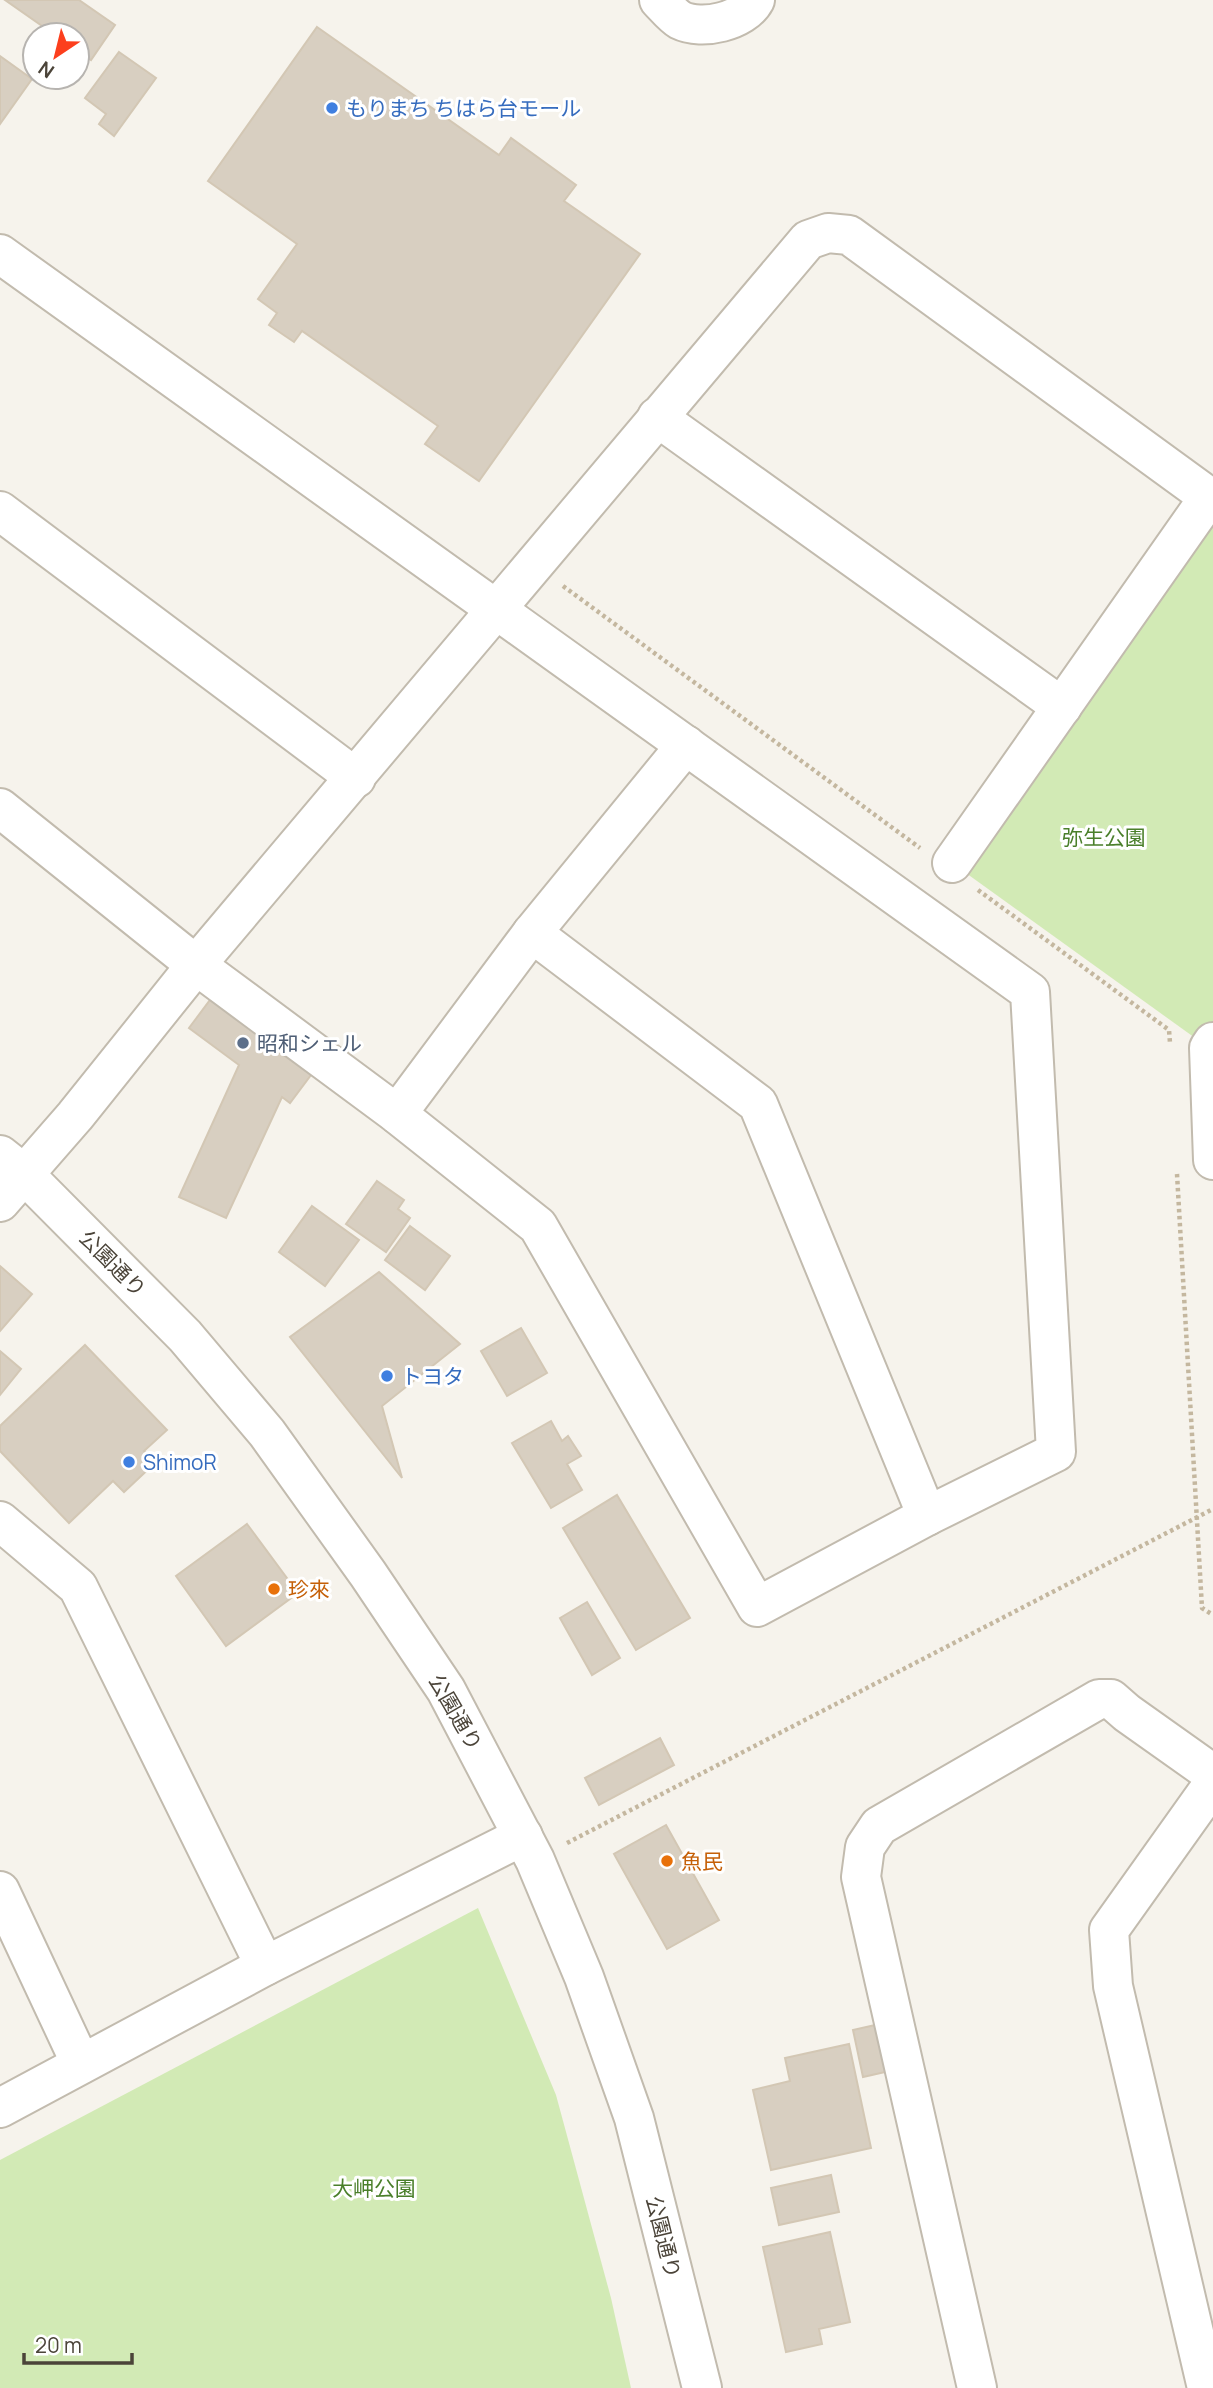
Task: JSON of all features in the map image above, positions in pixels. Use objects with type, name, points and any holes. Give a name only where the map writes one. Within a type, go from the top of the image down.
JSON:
[{"type":"street","points":[[659,0],[680,20],[715,26],[750,10],[755,0]]},
{"type":"street","points":[[8,1177],[75,1116],[196,965],[657,417],[808,240],[828,233],[849,235],[1211,498],[952,863]]},
{"type":"street","points":[[0,254],[1030,992],[1056,1452],[927,1516],[757,1608],[538,1226],[397,1114],[196,965],[0,808]]},
{"type":"street","points":[[657,417],[1062,707]]},
{"type":"street","points":[[0,511],[356,778]]},
{"type":"street","points":[[397,1114],[532,933],[685,745]]},
{"type":"street","points":[[532,933],[758,1104],[927,1516]]},
{"type":"street","points":[[1212,1047],[1213,1160]]},
{"type":"street","name":"公園通り","points":[[8,1177],[186,1336],[267,1433],[368,1574],[446,1690],[529,1848],[584,1977],[634,2118],[702,2388]]},
{"type":"street","points":[[0,1521],[78,1587],[265,1966]]},
{"type":"street","points":[[977,2388],[861,1877],[865,1847],[879,1826],[1099,1699],[1111,1699],[1213,1774]]},
{"type":"street","points":[[1207,2388],[1113,1986],[1108,1930],[1213,1784]]},
{"type":"street","points":[[0,2108],[265,1966],[529,1848]]},
{"type":"street","points":[[0,1891],[81,2064]]},
{"type":"path","points":[[529,1848],[1213,1509]]},
{"type":"green space","name":"弥生公園","points":[[1213,500],[1213,1042],[1209,1048],[952,863]]},
{"type":"green space","name":"大岬公園","points":[[478,1908],[556,2095],[611,2298],[631,2388],[0,2388],[0,2160]]},
{"type":"building","points":[[5,0],[79,0],[115,25],[91,60],[91,21],[35,21]]},
{"type":"building","points":[[317,27],[499,155],[511,138],[576,185],[564,201],[640,254],[479,481],[425,444],[438,426],[302,331],[294,342],[269,325],[277,313],[258,299],[297,244],[208,181]]},
{"type":"building","points":[[119,52],[156,78],[114,136],[99,124],[106,114],[85,98]]},
{"type":"building","points":[[0,56],[21,71],[21,91],[23,91],[0,124]]},
{"type":"building","points":[[213,996],[314,1071],[290,1103],[282,1097],[226,1218],[179,1197],[239,1065],[189,1028]]},
{"type":"building","points":[[377,1181],[404,1200],[398,1209],[410,1218],[386,1252],[346,1224]]},
{"type":"building","points":[[312,1206],[359,1240],[325,1286],[279,1252]]},
{"type":"building","points":[[410,1226],[450,1256],[425,1290],[385,1260]]},
{"type":"building","points":[[0,1266],[32,1294],[0,1331]]},
{"type":"building","points":[[379,1272],[460,1344],[382,1406],[402,1478],[290,1337]]},
{"type":"building","points":[[521,1328],[547,1373],[507,1396],[481,1351]]},
{"type":"building","points":[[85,1345],[167,1430],[144,1451],[155,1463],[124,1492],[113,1481],[69,1523],[0,1451],[0,1426]]},
{"type":"building","points":[[0,1351],[21,1369],[0,1395]]},
{"type":"building","points":[[551,1421],[562,1441],[568,1436],[581,1456],[567,1464],[582,1490],[551,1508],[512,1443]]},
{"type":"building","points":[[617,1495],[690,1618],[636,1650],[563,1528]]},
{"type":"building","points":[[247,1524],[298,1593],[226,1646],[176,1576]]},
{"type":"building","points":[[587,1602],[620,1658],[592,1675],[560,1618]]},
{"type":"building","points":[[660,1738],[674,1765],[599,1805],[585,1778]]},
{"type":"building","points":[[666,1825],[719,1920],[667,1949],[614,1854]]},
{"type":"building","points":[[884,2023],[894,2070],[863,2077],[853,2030]]},
{"type":"building","points":[[849,2044],[871,2148],[771,2170],[753,2090],[790,2081],[785,2058]]},
{"type":"building","points":[[831,2175],[839,2212],[779,2225],[771,2188]]},
{"type":"building","points":[[830,2232],[850,2322],[819,2329],[822,2344],[786,2352],[763,2247]]},
{"type":"place","name":"もりまち ちはら台モール","points":[[332,108]]},
{"type":"place","name":"昭和シェル","points":[[243,1043]]},
{"type":"place","name":"トヨタ","points":[[387,1376]]},
{"type":"place","name":"ShimoR","points":[[129,1462]]},
{"type":"place","name":"珍來","points":[[274,1589]]},
{"type":"place","name":"魚民","points":[[667,1861]]}]
